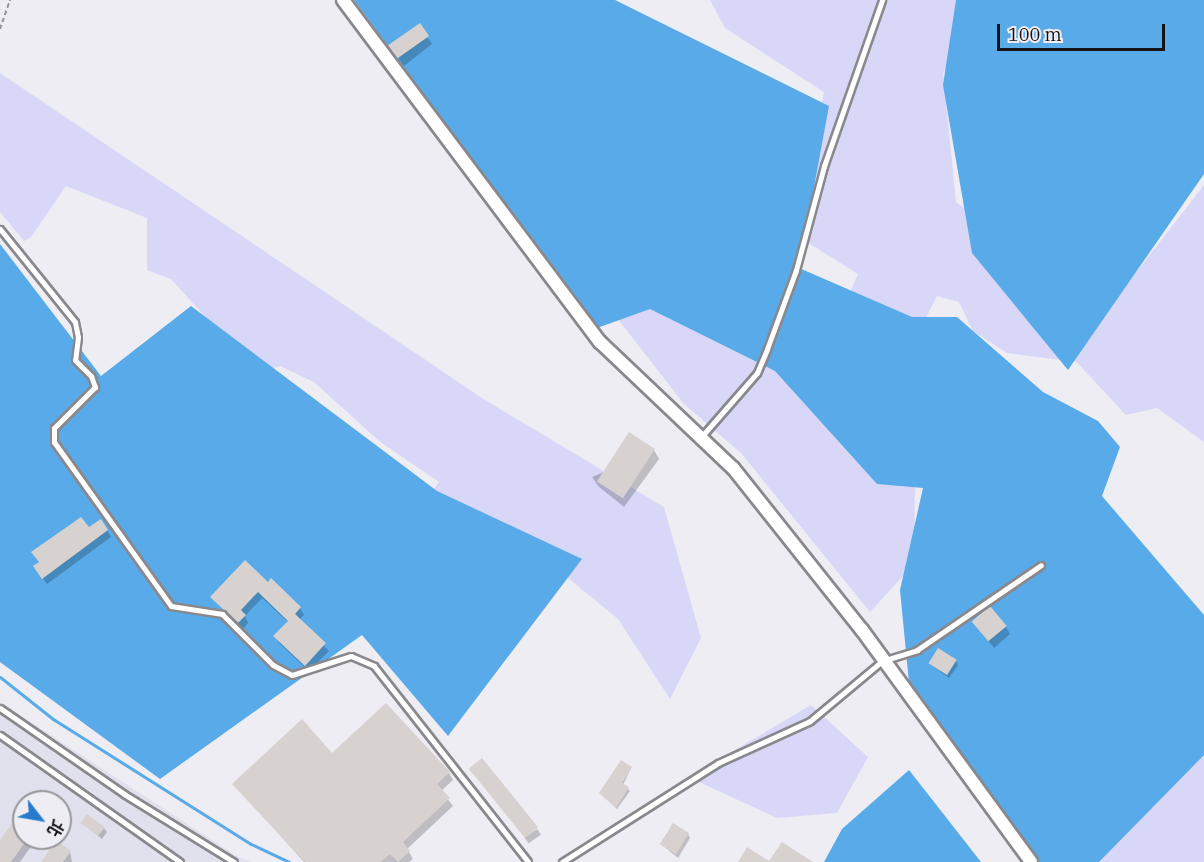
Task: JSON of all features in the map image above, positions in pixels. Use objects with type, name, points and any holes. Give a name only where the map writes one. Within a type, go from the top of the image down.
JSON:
[{"type":"street","points":[[343,0],[600,342],[702,436],[733,468],[862,630],[882,661],[1031,862]]},
{"type":"lane","points":[[702,436],[757,373],[767,349],[796,270],[824,166],[882,0]]},
{"type":"lane","points":[[0,229],[75,322],[78,337],[75,360],[91,376],[95,387],[54,428],[54,442],[171,606],[222,614],[273,665],[292,675],[351,656],[374,666],[528,862]]},
{"type":"lane","points":[[562,862],[718,763],[810,721],[882,661],[917,650],[1041,565]]},
{"type":"lane","points":[[0,708],[124,794],[234,862]]},
{"type":"lane","points":[[0,735],[180,862]]},
{"type":"path","points":[[0,29],[10,0]]},
{"type":"shaded area","points":[[710,0],[978,0],[987,9],[943,73],[956,202],[1051,278],[1093,328],[1204,185],[1204,442],[1157,408],[1126,415],[1071,356],[1069,361],[1007,353],[973,331],[959,302],[937,296],[876,418],[915,476],[914,564],[870,612],[741,453],[684,404],[603,300],[683,303],[822,356],[858,274],[794,234],[824,92],[725,28]]},
{"type":"shaded area","points":[[0,73],[485,400],[664,507],[701,638],[670,699],[618,619],[540,555],[419,509],[439,482],[379,441],[314,382],[280,366],[258,375],[171,279],[147,270],[147,218],[66,186],[31,237],[24,241],[0,212]]},
{"type":"shaded area","points":[[0,702],[238,857],[253,862],[0,862]]},
{"type":"shaded area","points":[[811,705],[868,757],[837,813],[777,818],[699,782],[711,764]]},
{"type":"shaded area","points":[[1204,714],[1204,862],[1062,862]]},
{"type":"water","points":[[354,0],[615,0],[829,106],[799,268],[912,317],[957,317],[1043,392],[1098,421],[1120,447],[1102,496],[1204,615],[1204,755],[1099,862],[1033,862],[910,693],[900,590],[923,488],[877,484],[775,371],[650,309],[597,328]]},
{"type":"water","points":[[956,0],[1204,0],[1204,174],[1068,370],[972,253],[943,85]]},
{"type":"water","points":[[0,244],[101,376],[191,306],[437,491],[582,559],[448,736],[362,635],[160,779],[0,662]]},
{"type":"water","points":[[909,770],[981,862],[824,862],[842,829]]},
{"type":"building","points":[[420,23],[429,36],[397,58],[388,45]]},
{"type":"building","points":[[629,432],[655,449],[623,498],[597,481]]},
{"type":"building","points":[[81,517],[89,527],[101,519],[108,530],[42,579],[33,566],[39,562],[31,552]]},
{"type":"building","points":[[245,560],[268,582],[271,578],[301,607],[295,614],[326,643],[305,666],[273,636],[288,621],[258,592],[241,610],[246,615],[238,623],[210,597]]},
{"type":"building","points":[[990,606],[1007,626],[988,641],[972,621]]},
{"type":"building","points":[[938,648],[957,660],[947,675],[928,663]]},
{"type":"building","points":[[386,703],[450,772],[437,784],[450,798],[403,842],[410,851],[398,862],[390,854],[381,862],[305,862],[232,784],[302,719],[332,753]]},
{"type":"building","points":[[482,758],[538,827],[525,838],[469,769]]},
{"type":"building","points":[[621,760],[632,767],[622,783],[629,787],[616,808],[599,793]]},
{"type":"building","points":[[87,814],[105,827],[98,836],[81,823]]},
{"type":"building","points":[[12,823],[12,850],[20,850],[11,862],[0,862],[0,840]]},
{"type":"building","points":[[673,823],[689,833],[676,854],[660,844]]},
{"type":"building","points":[[782,842],[813,862],[738,862],[747,847],[769,861]]},
{"type":"building","points":[[49,850],[71,851],[63,862],[41,862]]},
{"type":"waterway","points":[[0,677],[53,719],[251,844],[289,862]]}]
